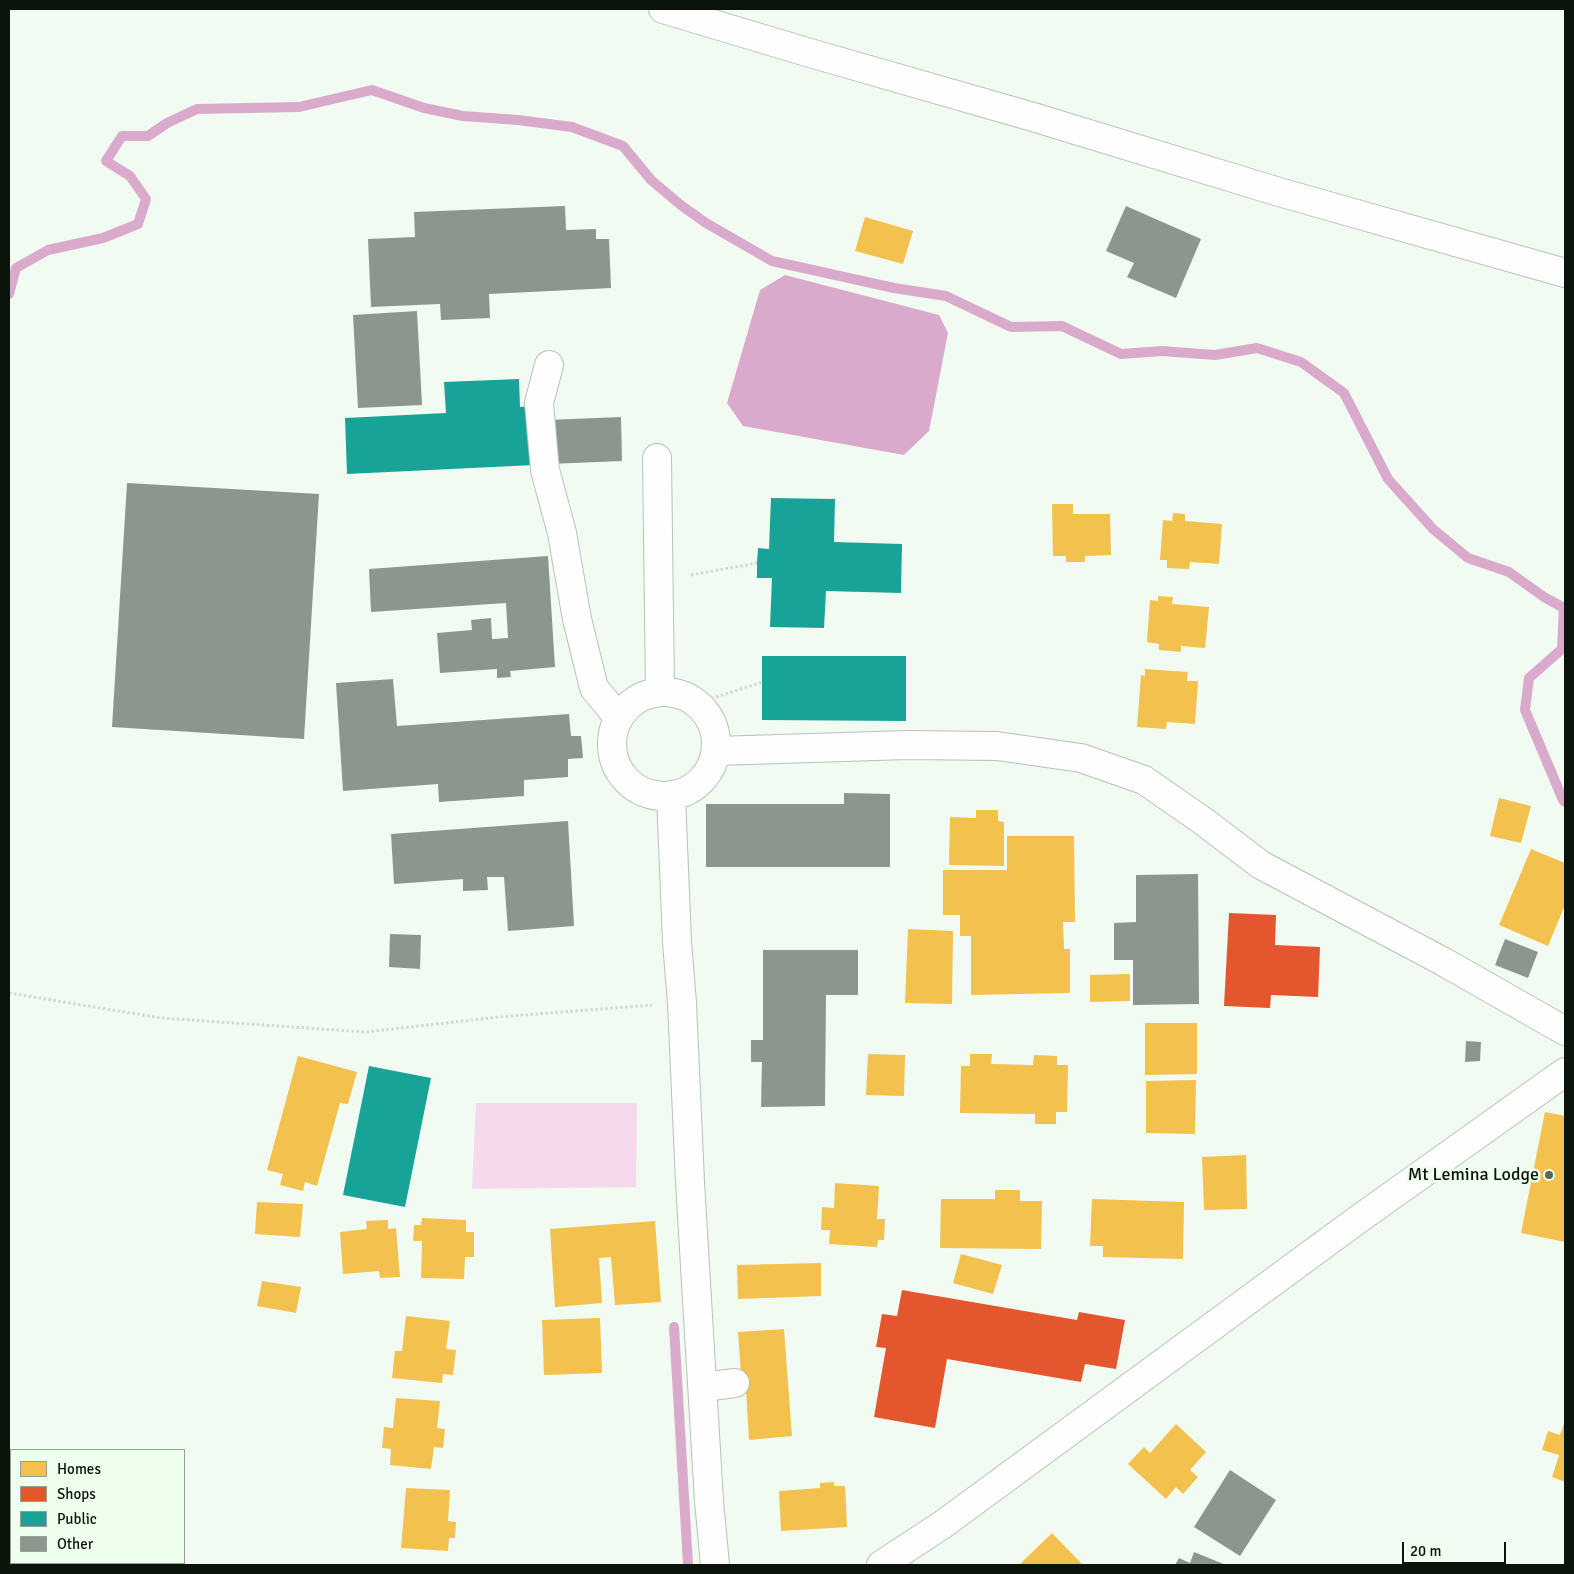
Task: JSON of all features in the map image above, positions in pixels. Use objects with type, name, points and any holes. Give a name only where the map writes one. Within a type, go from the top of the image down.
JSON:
[{"type":"street","points":[[663,9],[1034,117],[1279,192],[1565,273]]},
{"type":"street","points":[[549,365],[539,403],[545,470],[562,533],[577,619],[594,688],[618,717]]},
{"type":"street","points":[[657,458],[660,692]]},
{"type":"street","points":[[660,692],[680,694],[697,702],[708,716],[715,733],[716,751],[711,767],[701,781],[687,791],[671,796],[654,796],[638,791],[625,780],[615,766],[611,750],[612,733],[618,717],[629,704],[645,695],[660,692]]},
{"type":"street","points":[[716,751],[907,744],[997,746],[1081,758],[1144,780],[1203,821],[1261,865],[1444,962],[1565,1030]]},
{"type":"street","points":[[671,796],[677,942],[682,1003],[702,1387],[715,1565]]},
{"type":"street","points":[[881,1565],[942,1524],[1348,1227],[1565,1072]]},
{"type":"street","points":[[702,1387],[734,1383]]},
{"type":"path","points":[[658,580],[757,563]]},
{"type":"path","points":[[697,702],[762,682]]},
{"type":"path","points":[[9,993],[161,1018],[366,1032],[499,1017],[682,1003]]},
{"type":"shaded area","points":[[785,275],[939,315],[948,333],[929,431],[904,455],[743,426],[727,403],[760,290]]},
{"type":"shaded area","points":[[476,1103],[637,1103],[636,1187],[472,1189]]},
{"type":"building: Homes","points":[[865,217],[913,231],[903,264],[855,251]]},
{"type":"building: Homes","points":[[1052,504],[1073,504],[1073,514],[1110,514],[1111,555],[1085,556],[1085,562],[1066,562],[1066,556],[1053,556]]},
{"type":"building: Homes","points":[[1173,513],[1185,514],[1185,521],[1222,524],[1219,564],[1190,562],[1189,569],[1167,568],[1167,560],[1160,560],[1163,520],[1172,521]]},
{"type":"building: Homes","points":[[1158,596],[1173,597],[1172,604],[1209,607],[1205,648],[1181,646],[1181,652],[1159,650],[1159,644],[1147,642],[1150,600],[1158,601]]},
{"type":"building: Homes","points":[[1145,669],[1188,672],[1187,681],[1198,681],[1195,724],[1167,722],[1166,729],[1137,727],[1141,675],[1145,676]]},
{"type":"building: Homes","points":[[1499,798],[1531,806],[1521,843],[1490,836]]},
{"type":"building: Homes","points":[[976,810],[998,810],[998,821],[1004,822],[1004,866],[949,865],[950,817],[976,818]]},
{"type":"building: Homes","points":[[1007,836],[1074,836],[1075,922],[1063,922],[1064,949],[1070,949],[1070,993],[971,995],[971,936],[960,936],[960,915],[943,915],[943,870],[1007,870]]},
{"type":"building: Homes","points":[[1531,849],[1565,863],[1565,905],[1548,946],[1499,925]]},
{"type":"building: Homes","points":[[908,929],[953,931],[952,1004],[905,1003]]},
{"type":"building: Homes","points":[[1130,974],[1130,1001],[1090,1002],[1090,975]]},
{"type":"building: Homes","points":[[1145,1023],[1197,1023],[1197,1074],[1145,1075]]},
{"type":"building: Homes","points":[[868,1054],[905,1055],[904,1096],[866,1095]]},
{"type":"building: Homes","points":[[970,1054],[992,1054],[991,1064],[1033,1065],[1034,1055],[1057,1056],[1057,1065],[1068,1065],[1067,1112],[1056,1112],[1056,1124],[1035,1124],[1035,1114],[960,1113],[961,1066],[970,1066]]},
{"type":"building: Homes","points":[[298,1056],[357,1072],[348,1104],[340,1103],[317,1186],[305,1182],[303,1191],[280,1185],[283,1174],[267,1170]]},
{"type":"building: Homes","points":[[1196,1080],[1195,1134],[1146,1133],[1146,1081]]},
{"type":"building: Homes","name":"Mt Lemina Lodge","points":[[1545,1112],[1565,1116],[1565,1242],[1521,1233]]},
{"type":"building: Homes","points":[[1246,1155],[1247,1209],[1204,1210],[1202,1157]]},
{"type":"building: Homes","points":[[835,1183],[879,1186],[877,1219],[885,1219],[884,1240],[878,1240],[877,1247],[829,1244],[830,1230],[821,1230],[822,1207],[834,1208]]},
{"type":"building: Homes","points":[[995,1190],[1020,1190],[1020,1201],[1042,1201],[1041,1249],[940,1248],[941,1199],[995,1199]]},
{"type":"building: Homes","points":[[1092,1199],[1184,1202],[1183,1259],[1103,1257],[1103,1246],[1090,1246]]},
{"type":"building: Homes","points":[[257,1202],[303,1204],[300,1237],[255,1234]]},
{"type":"building: Homes","points":[[422,1218],[466,1220],[466,1232],[474,1232],[474,1257],[465,1257],[464,1279],[421,1278],[422,1241],[413,1241],[414,1225],[421,1225]]},
{"type":"building: Homes","points":[[388,1220],[388,1229],[396,1228],[400,1277],[380,1278],[379,1271],[343,1274],[340,1232],[367,1229],[366,1221]]},
{"type":"building: Homes","points":[[655,1221],[661,1302],[615,1305],[611,1257],[599,1258],[602,1303],[555,1307],[550,1229]]},
{"type":"building: Homes","points":[[961,1254],[1002,1265],[993,1294],[953,1283]]},
{"type":"building: Homes","points":[[821,1263],[821,1296],[738,1299],[737,1265]]},
{"type":"building: Homes","points":[[262,1281],[301,1287],[296,1313],[257,1306]]},
{"type":"building: Homes","points":[[406,1316],[450,1321],[446,1349],[456,1350],[453,1375],[443,1374],[442,1383],[392,1378],[395,1351],[402,1351]]},
{"type":"building: Homes","points":[[600,1318],[602,1373],[544,1375],[542,1320]]},
{"type":"building: Homes","points":[[784,1329],[792,1436],[749,1440],[746,1389],[741,1374],[738,1332]]},
{"type":"building: Homes","points":[[396,1398],[440,1401],[437,1428],[445,1429],[443,1448],[434,1447],[431,1469],[390,1465],[391,1449],[382,1448],[384,1427],[393,1428]]},
{"type":"building: Homes","points":[[1565,1421],[1565,1482],[1552,1477],[1559,1455],[1542,1450],[1548,1431],[1560,1435]]},
{"type":"building: Homes","points":[[1176,1424],[1206,1452],[1190,1470],[1198,1477],[1183,1494],[1176,1487],[1166,1499],[1128,1464],[1144,1447],[1150,1453]]},
{"type":"building: Homes","points":[[834,1482],[834,1486],[845,1486],[847,1527],[781,1531],[779,1491],[820,1488],[820,1483]]},
{"type":"building: Homes","points":[[406,1488],[450,1490],[448,1521],[456,1522],[455,1538],[449,1538],[448,1551],[401,1548]]},
{"type":"building: Homes","points":[[1052,1533],[1082,1564],[1019,1565]]},
{"type":"building: Shops","points":[[1229,913],[1276,915],[1275,945],[1320,947],[1318,997],[1271,995],[1270,1008],[1224,1006]]},
{"type":"building: Shops","points":[[902,1290],[1077,1320],[1079,1312],[1125,1320],[1116,1369],[1085,1364],[1081,1382],[947,1359],[935,1428],[874,1417],[886,1348],[876,1347],[882,1314],[897,1316]]},
{"type":"building: Public","points":[[519,379],[520,407],[532,406],[534,465],[347,474],[345,418],[446,413],[444,382]]},
{"type":"building: Public","points":[[771,498],[835,499],[834,542],[902,544],[901,593],[826,591],[824,628],[770,627],[772,578],[757,578],[757,563],[758,548],[769,549]]},
{"type":"building: Public","points":[[762,656],[906,656],[906,721],[762,720]]},
{"type":"building: Public","points":[[369,1066],[431,1078],[405,1207],[343,1195]]},
{"type":"building: Other","points":[[565,206],[566,230],[596,229],[596,239],[609,239],[611,288],[489,294],[490,318],[441,320],[440,304],[371,307],[368,239],[415,237],[414,212]]},
{"type":"building: Other","points":[[1126,206],[1201,239],[1176,298],[1127,277],[1134,263],[1106,251]]},
{"type":"building: Other","points":[[417,311],[422,405],[358,408],[353,315]]},
{"type":"building: Other","points":[[621,417],[622,461],[549,464],[547,420]]},
{"type":"building: Other","points":[[127,483],[319,494],[304,739],[112,727]]},
{"type":"building: Other","points":[[548,556],[555,667],[510,671],[511,677],[497,678],[497,669],[440,673],[437,633],[472,630],[471,620],[491,618],[492,639],[508,638],[506,603],[371,612],[369,569]]},
{"type":"building: Other","points":[[393,679],[397,726],[569,714],[571,736],[581,736],[583,758],[568,759],[568,777],[524,780],[524,796],[439,802],[438,784],[343,791],[336,683]]},
{"type":"building: Other","points":[[844,793],[890,794],[890,867],[706,867],[706,804],[844,804]]},
{"type":"building: Other","points":[[568,821],[574,926],[508,931],[504,877],[487,877],[488,890],[463,891],[463,879],[394,884],[391,834]]},
{"type":"building: Other","points":[[1198,874],[1199,1004],[1133,1005],[1133,960],[1114,960],[1114,923],[1136,922],[1136,875]]},
{"type":"building: Other","points":[[390,934],[421,935],[420,969],[389,967]]},
{"type":"building: Other","points":[[1505,939],[1538,952],[1528,978],[1495,965]]},
{"type":"building: Other","points":[[763,950],[858,950],[858,995],[826,995],[825,1106],[761,1107],[762,1062],[751,1062],[751,1040],[763,1040]]},
{"type":"building: Other","points":[[1466,1041],[1481,1042],[1480,1061],[1465,1062]]},
{"type":"building: Other","points":[[1230,1470],[1276,1500],[1240,1556],[1194,1527]]},
{"type":"building: Other","points":[[1194,1552],[1226,1565],[1175,1565],[1179,1558],[1190,1563]]},
{"type":"waterway","points":[[9,294],[16,268],[48,250],[103,238],[138,224],[146,199],[130,176],[106,161],[122,136],[148,136],[167,123],[197,109],[299,107],[372,90],[424,108],[463,116],[518,120],[572,127],[623,146],[651,180],[682,206],[706,223],[772,261],[894,288],[946,296],[1011,327],[1062,326],[1121,354],[1162,351],[1215,355],[1257,348],[1301,362],[1344,393],[1388,479],[1433,529],[1468,558],[1509,572],[1544,597],[1564,608],[1562,649],[1529,678],[1525,710],[1565,802]]},
{"type":"waterway","points":[[674,1327],[688,1565]]},
{"type":"place","name":"Mt Lemina Lodge","points":[[1549,1175]]}]
